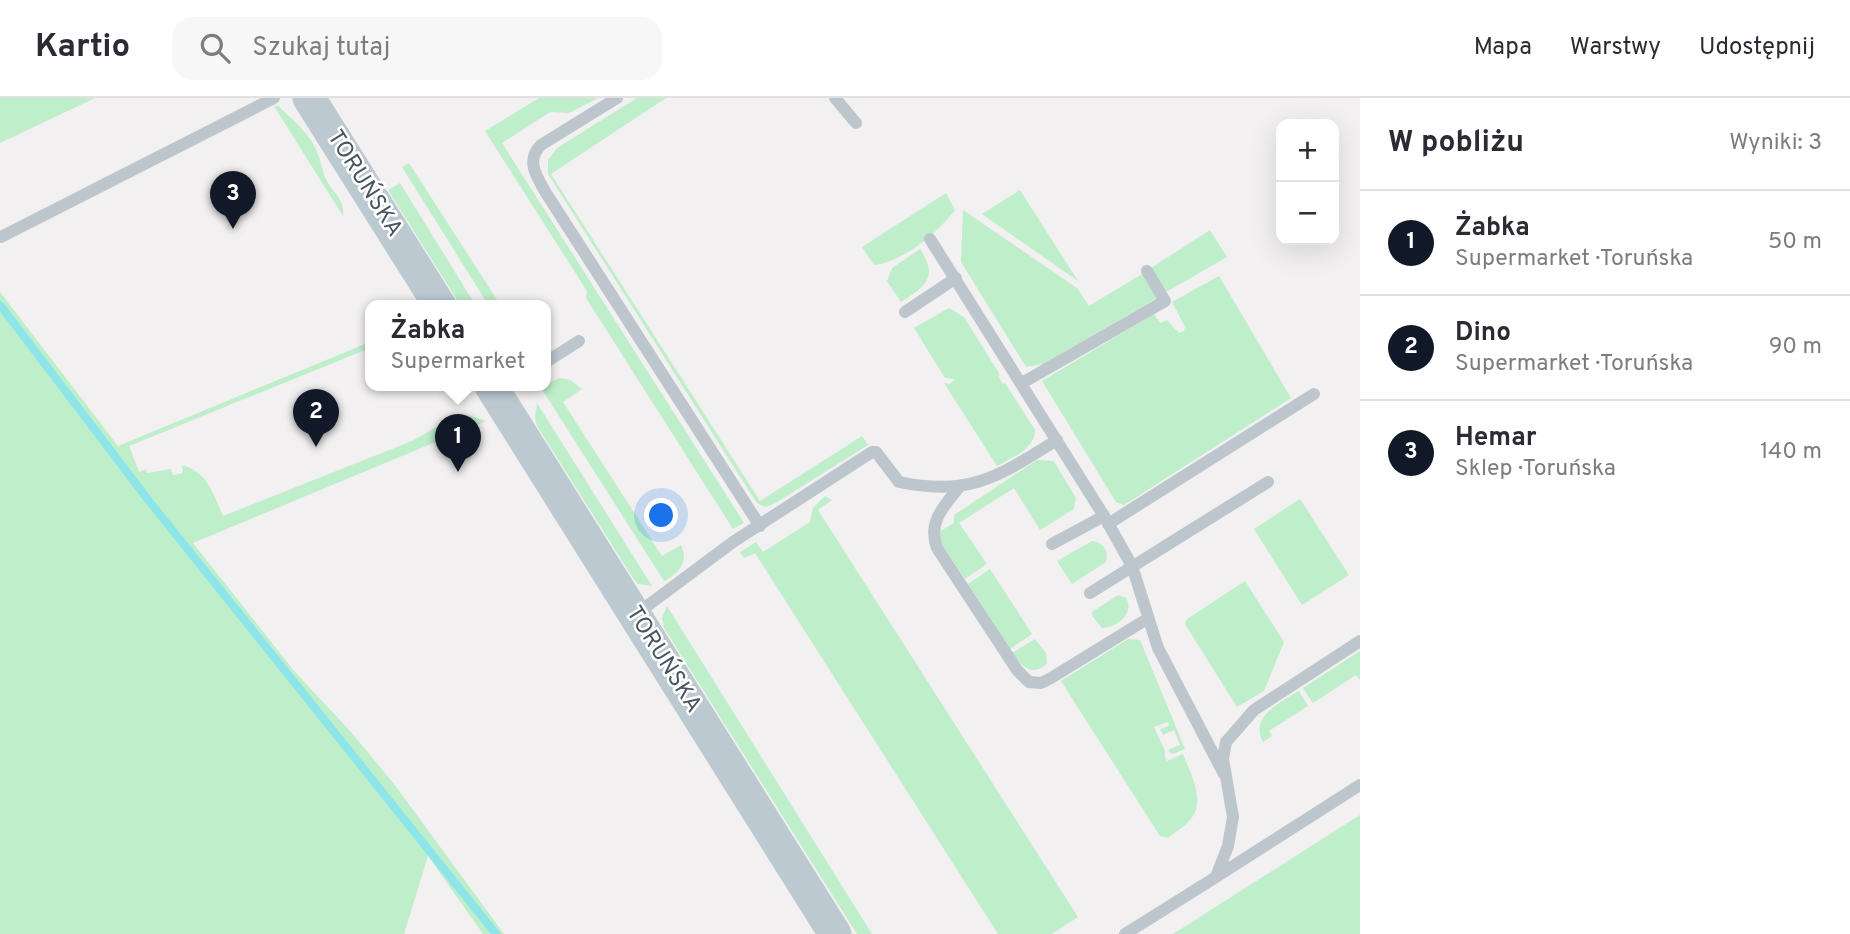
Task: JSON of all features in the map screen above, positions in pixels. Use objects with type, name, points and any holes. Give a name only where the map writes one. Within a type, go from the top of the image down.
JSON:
[{"type":"street","name":"TORUŃSKA","points":[[309,98],[436,300]]},
{"type":"street","name":"TORUŃSKA","points":[[498,391],[635,616],[835,934]]},
{"type":"lane","points":[[1,237],[274,98]]},
{"type":"lane","points":[[617,98],[541,145],[535,151],[533,168],[546,193],[760,526]]},
{"type":"lane","points":[[835,98],[856,123]]},
{"type":"lane","points":[[930,239],[1022,383],[1132,566],[1158,648],[1224,774]]},
{"type":"lane","points":[[1022,383],[1165,301],[1147,271]]},
{"type":"lane","points":[[905,312],[956,278]]},
{"type":"lane","points":[[551,358],[579,341]]},
{"type":"lane","points":[[1052,544],[1106,520],[1314,394]]},
{"type":"lane","points":[[635,616],[705,555],[760,526],[872,452],[876,452],[899,482],[915,486],[960,486],[997,476],[1057,440]]},
{"type":"lane","points":[[1090,593],[1268,482]]},
{"type":"lane","points":[[960,486],[934,523],[933,538],[1017,670],[1029,682],[1041,683],[1051,678],[1147,619]]},
{"type":"lane","points":[[1216,877],[1228,846],[1233,817],[1224,774],[1226,742],[1254,710],[1360,641]]},
{"type":"lane","points":[[1125,934],[1360,785]]},
{"type":"green space","points":[[0,98],[95,98],[0,143]]},
{"type":"green space","points":[[539,98],[598,98],[569,113],[550,112],[502,143],[744,523],[733,529],[586,298],[587,291],[485,131]]},
{"type":"green space","points":[[637,98],[666,98],[551,174],[760,501],[862,436],[868,445],[765,507],[757,503],[751,494],[548,174],[548,160],[557,148]]},
{"type":"green space","points":[[274,106],[278,106],[290,117],[312,142],[326,180],[341,202],[343,216]]},
{"type":"green space","points":[[409,163],[497,300],[485,300],[402,167]]},
{"type":"green space","points":[[400,183],[472,300],[457,300],[388,190]]},
{"type":"green space","points":[[1020,190],[1078,281],[982,214]]},
{"type":"green space","points":[[946,193],[955,210],[939,228],[908,252],[874,265],[862,247]]},
{"type":"green space","points":[[963,210],[1077,288],[1089,306],[1142,274],[1157,298],[1043,364],[1026,367],[961,262]]},
{"type":"green space","points":[[1210,230],[1227,257],[1166,292],[1151,268]]},
{"type":"green space","points":[[920,249],[928,267],[927,280],[901,302],[887,281],[892,268]]},
{"type":"green space","points":[[1219,276],[1291,398],[1124,505],[1116,502],[1042,381],[1154,314],[1160,323],[1167,320],[1179,333],[1184,331],[1185,327],[1172,302]]},
{"type":"green space","points":[[0,292],[118,446],[365,344],[365,350],[129,446],[139,472],[146,469],[147,473],[171,469],[173,475],[183,473],[182,465],[198,473],[204,478],[223,516],[412,441],[445,422],[448,426],[458,420],[471,420],[468,415],[486,421],[193,543],[294,671],[351,732],[394,784],[504,934],[483,934],[428,856],[404,934],[0,934]]},
{"type":"green space","points":[[949,308],[964,317],[1003,384],[1005,383],[1035,430],[1027,448],[997,466],[944,383],[950,384],[955,379],[945,378],[914,328]]},
{"type":"green space","points":[[560,378],[570,380],[582,389],[563,402],[662,556],[681,545],[683,562],[674,574],[664,581],[543,391],[551,391],[551,382]]},
{"type":"green space","points":[[537,403],[652,586],[638,584],[633,578],[537,426]]},
{"type":"green space","points":[[1037,460],[1055,463],[1076,498],[1074,509],[1040,530],[1014,488],[959,523],[987,564],[965,579],[939,540],[939,532],[954,523],[954,515]]},
{"type":"green space","points":[[825,496],[832,500],[818,510],[1078,917],[1052,934],[998,934],[755,553],[744,558],[740,552],[756,542],[763,552],[810,522],[813,508]]},
{"type":"green space","points":[[1300,499],[1349,575],[1302,605],[1254,529]]},
{"type":"green space","points":[[1092,541],[1105,548],[1106,562],[1072,584],[1057,561]]},
{"type":"green space","points":[[990,569],[1032,634],[1010,649],[968,584]]},
{"type":"green space","points":[[1245,581],[1284,642],[1264,691],[1237,707],[1185,624],[1187,619]]},
{"type":"green space","points":[[1118,595],[1126,598],[1126,614],[1119,622],[1102,628],[1092,612]]},
{"type":"green space","points":[[667,606],[872,934],[857,934],[664,628],[662,618]]},
{"type":"green space","points":[[1035,639],[1046,653],[1047,663],[1037,670],[1032,670],[1023,666],[1012,653]]},
{"type":"green space","points":[[1128,639],[1140,640],[1185,749],[1173,754],[1168,750],[1180,745],[1174,730],[1163,735],[1160,729],[1169,726],[1168,722],[1154,727],[1165,751],[1165,758],[1167,761],[1183,754],[1196,787],[1195,812],[1188,823],[1168,838],[1160,836],[1061,681]]},
{"type":"green space","points":[[1360,651],[1360,680],[1356,675],[1313,703],[1303,688]]},
{"type":"green space","points":[[1299,691],[1308,706],[1269,731],[1272,736],[1263,742],[1260,725],[1263,717],[1276,705]]},
{"type":"green space","points":[[1360,815],[1360,934],[1173,934]]},
{"type":"waterway","points":[[0,305],[149,501],[496,934]]},
{"type":"place","name":"Hemar","points":[[233,229]]},
{"type":"place","name":"Dino","points":[[316,447]]},
{"type":"place","name":"Żabka","points":[[458,472]]}]
